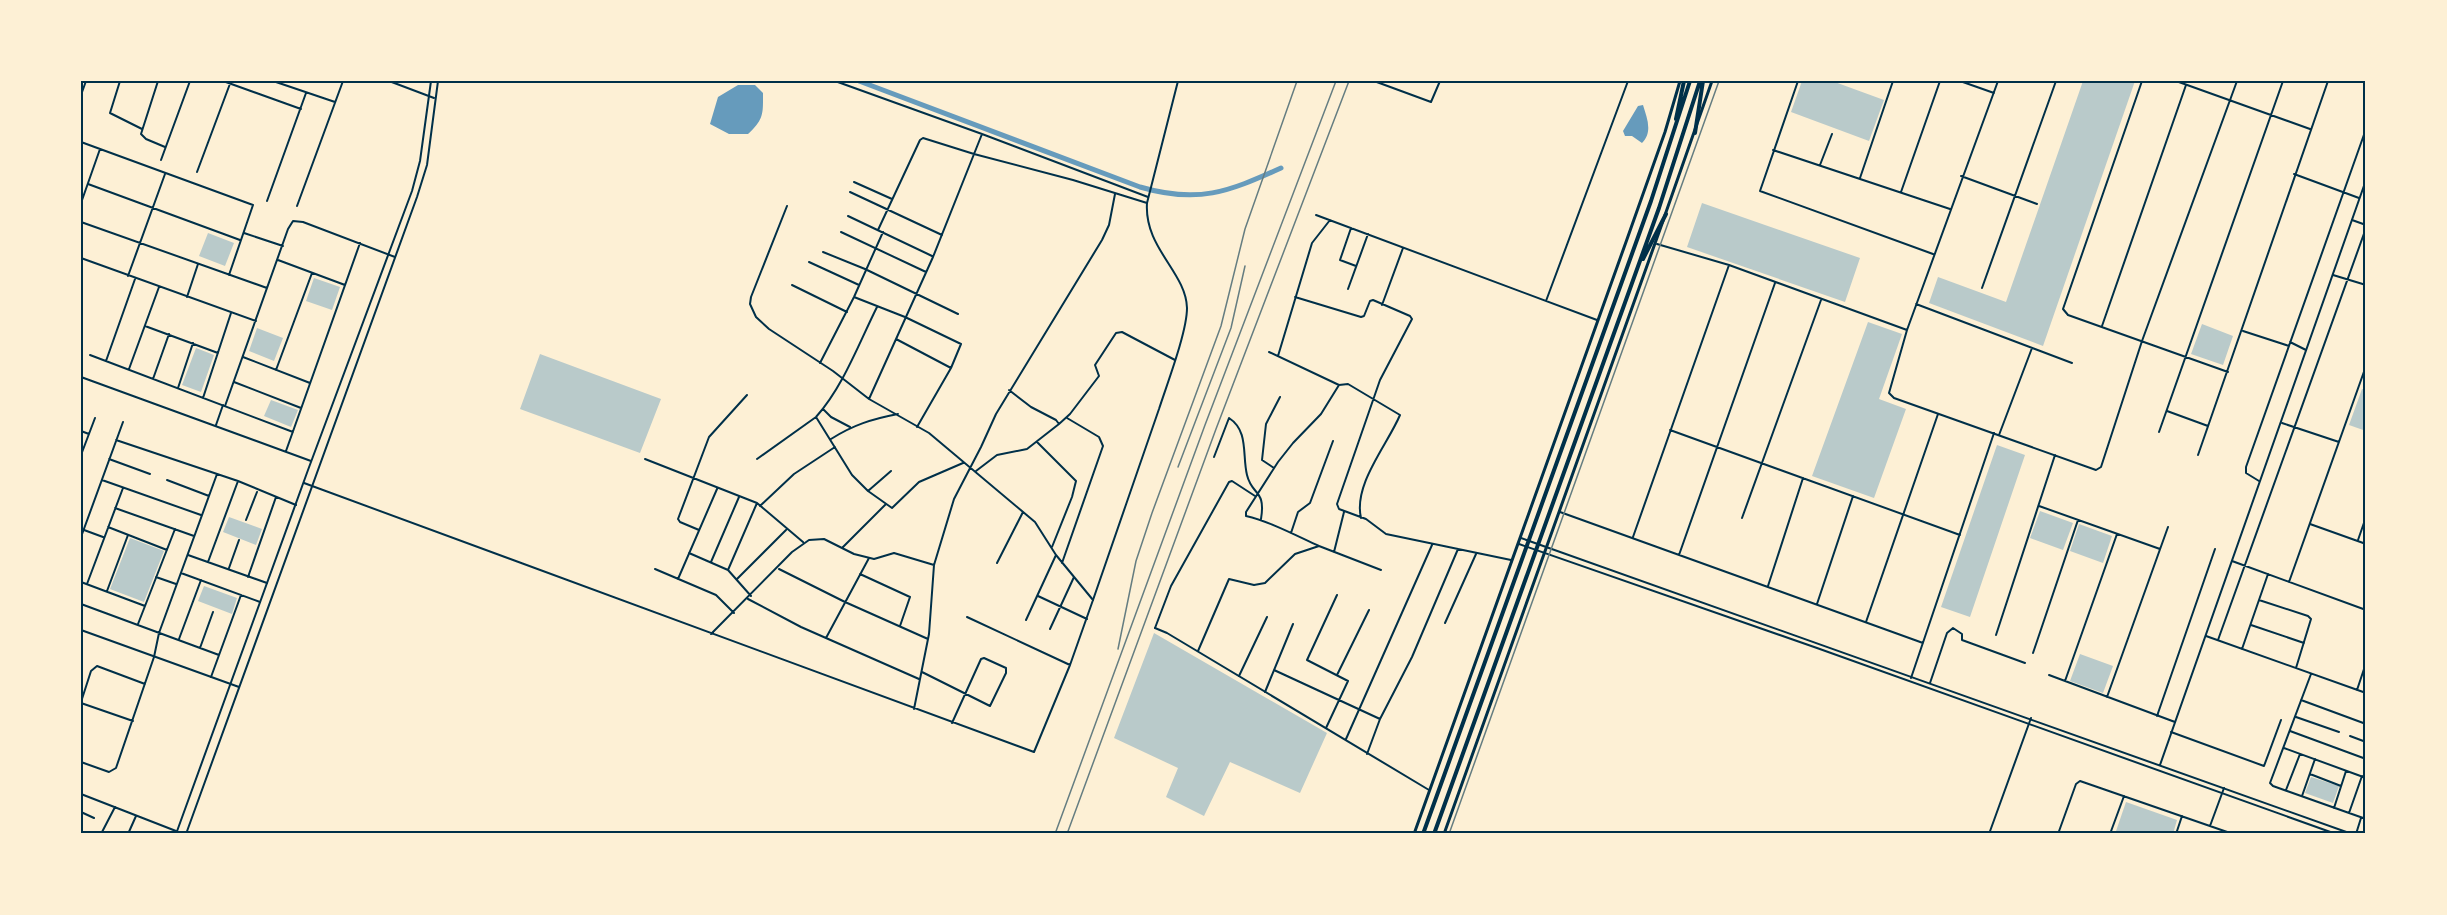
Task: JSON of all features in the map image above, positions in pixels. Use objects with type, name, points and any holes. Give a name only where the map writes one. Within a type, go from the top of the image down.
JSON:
[{"type":"highway","points":[[1675,129],[1682,81]]},
{"type":"highway","points":[[1423,834],[1619,292],[1690,81]]},
{"type":"highway","points":[[1695,133],[1702,81]]},
{"type":"highway","points":[[1434,834],[1633,283],[1702,81]]},
{"type":"highway","points":[[1637,271],[1666,214]]},
{"type":"main road","points":[[1414,834],[1682,81]]},
{"type":"main road","points":[[1444,834],[1657,244],[1712,81]]},
{"type":"street","points":[[81,95],[86,81]]},
{"type":"street","points":[[120,81],[110,113],[142,129]]},
{"type":"street","points":[[158,81],[142,129],[143,137],[165,147]]},
{"type":"street","points":[[161,160],[190,81]]},
{"type":"street","points":[[223,81],[301,109]]},
{"type":"street","points":[[273,81],[335,102]]},
{"type":"street","points":[[297,206],[343,81]]},
{"type":"street","points":[[388,81],[434,98]]},
{"type":"street","points":[[81,794],[177,833],[311,461],[412,191],[420,161],[431,81]]},
{"type":"street","points":[[186,834],[417,197],[427,165],[438,81]]},
{"type":"street","points":[[835,81],[1148,196]]},
{"type":"street","points":[[303,483],[1034,752],[1087,620],[1175,360],[1187,314],[1183,289],[1152,236],[1146,214],[1148,196],[1178,81]]},
{"type":"street","points":[[1374,81],[1431,102],[1440,81]]},
{"type":"street","points":[[1546,301],[1628,81]]},
{"type":"street","points":[[1798,81],[1760,189],[1762,194],[1933,254]]},
{"type":"street","points":[[1859,178],[1893,81]]},
{"type":"street","points":[[1901,192],[1941,81]]},
{"type":"street","points":[[1960,81],[1994,93]]},
{"type":"street","points":[[1998,81],[1906,330],[1889,393],[1894,398],[2096,470],[2101,468],[2142,341],[2237,81]]},
{"type":"street","points":[[1982,288],[2056,81]]},
{"type":"street","points":[[2142,81],[2063,307],[2064,313],[2228,372]]},
{"type":"street","points":[[2176,81],[2310,129]]},
{"type":"street","points":[[2159,432],[2283,81]]},
{"type":"street","points":[[2198,455],[2328,81]]},
{"type":"street","points":[[197,172],[231,82]]},
{"type":"street","points":[[2102,326],[2186,84]]},
{"type":"street","points":[[267,201],[306,93]]},
{"type":"street","points":[[2259,481],[2248,475],[2246,467],[2366,129]]},
{"type":"street","points":[[869,399],[942,235],[982,134]]},
{"type":"street","points":[[1820,165],[1832,134]]},
{"type":"street","points":[[878,230],[921,138],[1147,203]]},
{"type":"street","points":[[81,142],[252,205],[229,275]]},
{"type":"street","points":[[81,203],[100,149]]},
{"type":"street","points":[[1773,150],[1950,209]]},
{"type":"street","points":[[128,276],[166,173]]},
{"type":"street","points":[[2294,174],[2360,198]]},
{"type":"street","points":[[1961,176],[2037,204]]},
{"type":"street","points":[[2160,765],[2366,180]]},
{"type":"street","points":[[854,182],[892,199]]},
{"type":"street","points":[[88,184],[241,240]]},
{"type":"street","points":[[850,192],[942,235]]},
{"type":"street","points":[[914,709],[928,639],[934,566],[954,499],[996,414],[1102,240],[1109,225],[1115,194]]},
{"type":"street","points":[[788,206],[753,290],[750,304],[762,324],[869,399],[917,427],[976,471],[1038,525],[1056,555],[1093,600]]},
{"type":"street","points":[[1316,215],[1598,320]]},
{"type":"street","points":[[848,216],[933,256]]},
{"type":"street","points":[[1278,356],[1312,243],[1330,220]]},
{"type":"street","points":[[2218,640],[2366,226],[2352,220]]},
{"type":"street","points":[[216,426],[290,224],[297,221],[395,257]]},
{"type":"street","points":[[81,222],[267,288]]},
{"type":"street","points":[[1351,228],[1340,260],[1356,266]]},
{"type":"street","points":[[841,232],[926,272]]},
{"type":"street","points":[[820,363],[847,312],[883,232]]},
{"type":"street","points":[[244,233],[282,246]]},
{"type":"street","points":[[1348,290],[1368,234]]},
{"type":"street","points":[[286,451],[360,243]]},
{"type":"street","points":[[1657,244],[1729,265],[1906,330]]},
{"type":"street","points":[[1382,304],[1403,248]]},
{"type":"street","points":[[823,252],[865,269],[958,314]]},
{"type":"street","points":[[81,258],[256,321]]},
{"type":"street","points":[[278,260],[345,285]]},
{"type":"street","points":[[809,262],[859,285]]},
{"type":"street","points":[[187,297],[198,264]]},
{"type":"street","points":[[1632,537],[1729,265]]},
{"type":"street","points":[[276,370],[312,273]]},
{"type":"street","points":[[2333,275],[2366,285]]},
{"type":"street","points":[[106,361],[136,279]]},
{"type":"street","points":[[1678,555],[1775,283]]},
{"type":"street","points":[[792,285],[847,312]]},
{"type":"street","points":[[129,370],[159,287]]},
{"type":"street","points":[[854,297],[905,317],[960,343],[951,368],[917,427]]},
{"type":"street","points":[[1295,297],[1362,317],[1371,300],[1410,316],[1412,319],[1380,380],[1337,504],[1339,509],[1361,518],[1386,534],[1513,560]]},
{"type":"street","points":[[1742,518],[1821,300]]},
{"type":"street","points":[[1916,304],[2072,363]]},
{"type":"street","points":[[758,459],[816,417],[823,409],[878,307]]},
{"type":"street","points":[[203,398],[231,313]]},
{"type":"street","points":[[145,326],[218,353]]},
{"type":"street","points":[[2243,331],[2289,346]]},
{"type":"street","points":[[976,471],[994,456],[1025,450],[1067,418],[1099,376],[1095,365],[1116,333],[1122,332],[1175,360]]},
{"type":"street","points":[[153,379],[169,334]]},
{"type":"street","points":[[896,339],[951,368]]},
{"type":"street","points":[[2290,342],[2307,351]]},
{"type":"street","points":[[178,388],[193,344]]},
{"type":"street","points":[[1999,435],[2032,348]]},
{"type":"street","points":[[1269,352],[1340,385],[1348,384],[1400,415],[1371,470],[1360,504],[1361,518]]},
{"type":"street","points":[[90,355],[293,432]]},
{"type":"street","points":[[243,357],[310,383]]},
{"type":"street","points":[[2289,582],[2366,366]]},
{"type":"street","points":[[81,377],[311,461]]},
{"type":"street","points":[[234,382],[301,408]]},
{"type":"street","points":[[1340,385],[1321,414],[1293,443],[1274,468],[1245,514],[1381,570]]},
{"type":"street","points":[[1010,390],[1030,407],[1056,420],[1059,424]]},
{"type":"street","points":[[699,530],[678,519],[709,437],[747,396]]},
{"type":"street","points":[[1274,468],[1262,460],[1264,431],[1268,418],[1280,397]]},
{"type":"street","points":[[823,409],[831,417],[850,427]]},
{"type":"street","points":[[2167,411],[2208,426]]},
{"type":"street","points":[[831,440],[850,427],[872,419],[898,414]]},
{"type":"street","points":[[1866,622],[1938,414]]},
{"type":"street","points":[[816,417],[852,474],[868,491],[894,508],[919,482],[964,462]]},
{"type":"street","points":[[81,455],[95,418]]},
{"type":"street","points":[[1062,562],[1103,446],[1099,437],[1067,418]]},
{"type":"street","points":[[1214,457],[1229,418],[1241,431],[1246,473],[1263,504],[1261,519]]},
{"type":"street","points":[[81,537],[123,422]]},
{"type":"street","points":[[2282,423],[2339,442]]},
{"type":"street","points":[[1670,430],[1960,535]]},
{"type":"street","points":[[81,431],[89,434]]},
{"type":"street","points":[[1909,681],[1994,433]]},
{"type":"street","points":[[116,440],[217,474],[296,505]]},
{"type":"street","points":[[1290,533],[1298,512],[1310,503],[1333,441]]},
{"type":"street","points":[[1036,442],[1076,481],[1052,547]]},
{"type":"street","points":[[728,570],[758,505],[794,474],[836,447]]},
{"type":"street","points":[[1996,635],[2055,455]]},
{"type":"street","points":[[109,459],[150,474]]},
{"type":"street","points":[[645,459],[758,505],[803,543]]},
{"type":"street","points":[[868,491],[891,471]]},
{"type":"street","points":[[81,762],[113,771],[133,721],[154,657],[159,633],[217,474]]},
{"type":"street","points":[[1768,586],[1803,478]]},
{"type":"street","points":[[102,480],[202,515]]},
{"type":"street","points":[[167,480],[209,496]]},
{"type":"street","points":[[208,562],[238,482]]},
{"type":"street","points":[[1256,495],[1229,482],[1172,586],[1155,628],[1198,651],[1430,791]]},
{"type":"street","points":[[87,584],[123,488]]},
{"type":"street","points":[[301,489],[309,493]]},
{"type":"street","points":[[678,579],[717,489]]},
{"type":"street","points":[[246,520],[257,490]]},
{"type":"street","points":[[1817,604],[1853,496]]},
{"type":"street","points":[[248,576],[276,497]]},
{"type":"street","points":[[711,562],[739,497]]},
{"type":"street","points":[[843,548],[886,504]]},
{"type":"street","points":[[2039,506],[2160,549]]},
{"type":"street","points":[[115,508],[195,536]]},
{"type":"street","points":[[998,563],[1023,512]]},
{"type":"street","points":[[1334,552],[1344,512]]},
{"type":"street","points":[[1560,512],[1923,643]]},
{"type":"street","points":[[2358,541],[2366,518]]},
{"type":"street","points":[[2032,653],[2078,520]]},
{"type":"street","points":[[81,522],[86,524]]},
{"type":"street","points":[[2310,524],[2366,544]]},
{"type":"street","points":[[108,527],[167,550]]},
{"type":"street","points":[[2108,697],[2168,527]]},
{"type":"street","points":[[138,625],[175,529]]},
{"type":"street","points":[[84,530],[104,537]]},
{"type":"street","points":[[737,579],[787,530]]},
{"type":"street","points":[[2065,681],[2117,534]]},
{"type":"street","points":[[107,592],[128,535]]},
{"type":"street","points":[[711,634],[803,543],[819,538],[869,558],[877,559],[894,553],[934,566]]},
{"type":"street","points":[[1521,538],[2031,718],[2342,832],[2354,834],[2366,814]]},
{"type":"street","points":[[228,569],[239,540]]},
{"type":"street","points":[[1345,740],[1432,544]]},
{"type":"street","points":[[1519,544],[2336,834]]},
{"type":"street","points":[[1198,651],[1227,579],[1254,585],[1265,583],[1295,554],[1319,546]]},
{"type":"street","points":[[1367,754],[1380,719],[1412,657],[1458,549]]},
{"type":"street","points":[[2157,716],[2215,549]]},
{"type":"street","points":[[689,553],[728,570],[751,596]]},
{"type":"street","points":[[1445,623],[1476,553]]},
{"type":"street","points":[[188,555],[267,584]]},
{"type":"street","points":[[1026,620],[1056,555]]},
{"type":"street","points":[[826,638],[869,558]]},
{"type":"street","points":[[2232,561],[2366,610]]},
{"type":"street","points":[[655,569],[716,595],[734,613]]},
{"type":"street","points":[[777,569],[928,639]]},
{"type":"street","points":[[181,573],[260,602]]},
{"type":"street","points":[[860,574],[910,597],[900,627]]},
{"type":"street","points":[[2242,649],[2268,574]]},
{"type":"street","points":[[1050,629],[1074,577]]},
{"type":"street","points":[[156,578],[177,585]]},
{"type":"street","points":[[179,640],[201,580]]},
{"type":"street","points":[[81,582],[145,606]]},
{"type":"street","points":[[211,677],[242,595]]},
{"type":"street","points":[[1326,729],[1348,681],[1307,660],[1337,595]]},
{"type":"street","points":[[1037,596],[1087,620]]},
{"type":"street","points":[[748,599],[826,638],[920,679]]},
{"type":"street","points":[[2259,600],[2310,618],[2312,622],[2296,668]]},
{"type":"street","points":[[81,604],[219,655]]},
{"type":"street","points":[[1337,675],[1369,610]]},
{"type":"street","points":[[200,648],[213,612]]},
{"type":"street","points":[[967,617],[1070,665]]},
{"type":"street","points":[[1239,676],[1267,617]]},
{"type":"street","points":[[1265,692],[1293,624]]},
{"type":"street","points":[[2251,625],[2304,644]]},
{"type":"street","points":[[1930,683],[1947,633],[1953,628],[1962,634],[1962,640],[2025,663]]},
{"type":"street","points":[[81,630],[239,687]]},
{"type":"street","points":[[2206,636],[2366,693]]},
{"type":"street","points":[[922,672],[965,694],[991,706],[1006,668],[982,658],[965,694],[952,723]]},
{"type":"street","points":[[2357,690],[2366,663]]},
{"type":"street","points":[[133,721],[81,702],[92,671],[97,666],[145,684]]},
{"type":"street","points":[[1274,670],[1380,719]]},
{"type":"street","points":[[2311,674],[2270,783],[2364,818]]},
{"type":"street","points":[[2049,675],[2175,722]]},
{"type":"street","points":[[2301,700],[2366,724]]},
{"type":"street","points":[[2295,717],[2339,732]]},
{"type":"street","points":[[1989,834],[2031,718]]},
{"type":"street","points":[[2171,732],[2264,766],[2281,720]]},
{"type":"street","points":[[2290,731],[2366,759]]},
{"type":"street","points":[[2350,736],[2366,742]]},
{"type":"street","points":[[2283,747],[2364,777],[2349,813]]},
{"type":"street","points":[[2286,790],[2300,754]]},
{"type":"street","points":[[2302,796],[2315,759]]},
{"type":"street","points":[[2334,808],[2346,771]]},
{"type":"street","points":[[2310,774],[2341,786]]},
{"type":"street","points":[[2058,834],[2078,782],[2083,781],[2233,834]]},
{"type":"street","points":[[2210,826],[2224,788]]},
{"type":"street","points":[[2110,834],[2124,796]]},
{"type":"street","points":[[101,834],[114,807]]},
{"type":"street","points":[[81,812],[94,818]]},
{"type":"street","points":[[128,834],[136,816]]},
{"type":"street","points":[[2176,834],[2182,816]]},
{"type":"shaded area","points":[[1802,81],[1832,81],[1884,100],[1869,141],[1791,112]]},
{"type":"shaded area","points":[[2083,81],[2135,81],[2043,346],[1929,303],[1938,277],[2006,302]]},
{"type":"shaded area","points":[[1702,203],[1860,258],[1845,302],[1687,247]]},
{"type":"shaded area","points":[[208,233],[234,243],[225,266],[199,256]]},
{"type":"shaded area","points":[[314,278],[340,287],[332,310],[306,301]]},
{"type":"shaded area","points":[[1868,322],[1902,334],[1879,399],[1906,409],[1874,498],[1812,476]]},
{"type":"shaded area","points":[[2202,324],[2233,336],[2223,365],[2191,354]]},
{"type":"shaded area","points":[[257,328],[283,338],[274,361],[249,351]]},
{"type":"shaded area","points":[[196,348],[214,355],[201,392],[182,385]]},
{"type":"shaded area","points":[[540,354],[661,399],[640,453],[520,409]]},
{"type":"shaded area","points":[[2362,389],[2366,390],[2366,431],[2349,425]]},
{"type":"shaded area","points":[[271,400],[298,410],[291,427],[264,416]]},
{"type":"shaded area","points":[[1997,445],[2025,455],[1970,617],[1941,607]]},
{"type":"shaded area","points":[[2040,511],[2073,523],[2063,550],[2030,538]]},
{"type":"shaded area","points":[[229,517],[262,529],[256,545],[223,532]]},
{"type":"shaded area","points":[[2079,524],[2112,536],[2103,563],[2070,551]]},
{"type":"shaded area","points":[[130,538],[164,551],[144,602],[110,589]]},
{"type":"shaded area","points":[[204,586],[237,598],[232,614],[198,601]]},
{"type":"shaded area","points":[[1154,633],[1327,733],[1300,793],[1230,762],[1204,816],[1166,797],[1178,768],[1114,738]]},
{"type":"shaded area","points":[[2080,654],[2113,666],[2103,693],[2070,681]]},
{"type":"shaded area","points":[[2311,777],[2339,786],[2333,803],[2305,793]]},
{"type":"shaded area","points":[[2126,802],[2177,820],[2173,834],[2115,834]]},
{"type":"water","points":[[738,85],[755,85],[763,93],[762,116],[748,134],[729,134],[710,124],[718,97]]},
{"type":"water","points":[[1643,105],[1648,130],[1642,143],[1632,136],[1625,136],[1623,131],[1638,106]]},
{"type":"waterway","points":[[859,81],[1140,187],[1161,192],[1179,195],[1212,193],[1245,183],[1281,168]]},
{"type":"railway","points":[[1118,649],[1136,561],[1221,326],[1245,229],[1297,81]]},
{"type":"railway","points":[[1055,834],[1205,425],[1336,81]]},
{"type":"railway","points":[[1067,834],[1216,429],[1349,81]]},
{"type":"railway","points":[[1449,834],[1719,81]]},
{"type":"railway","points":[[1178,467],[1231,328],[1245,266]]}]
